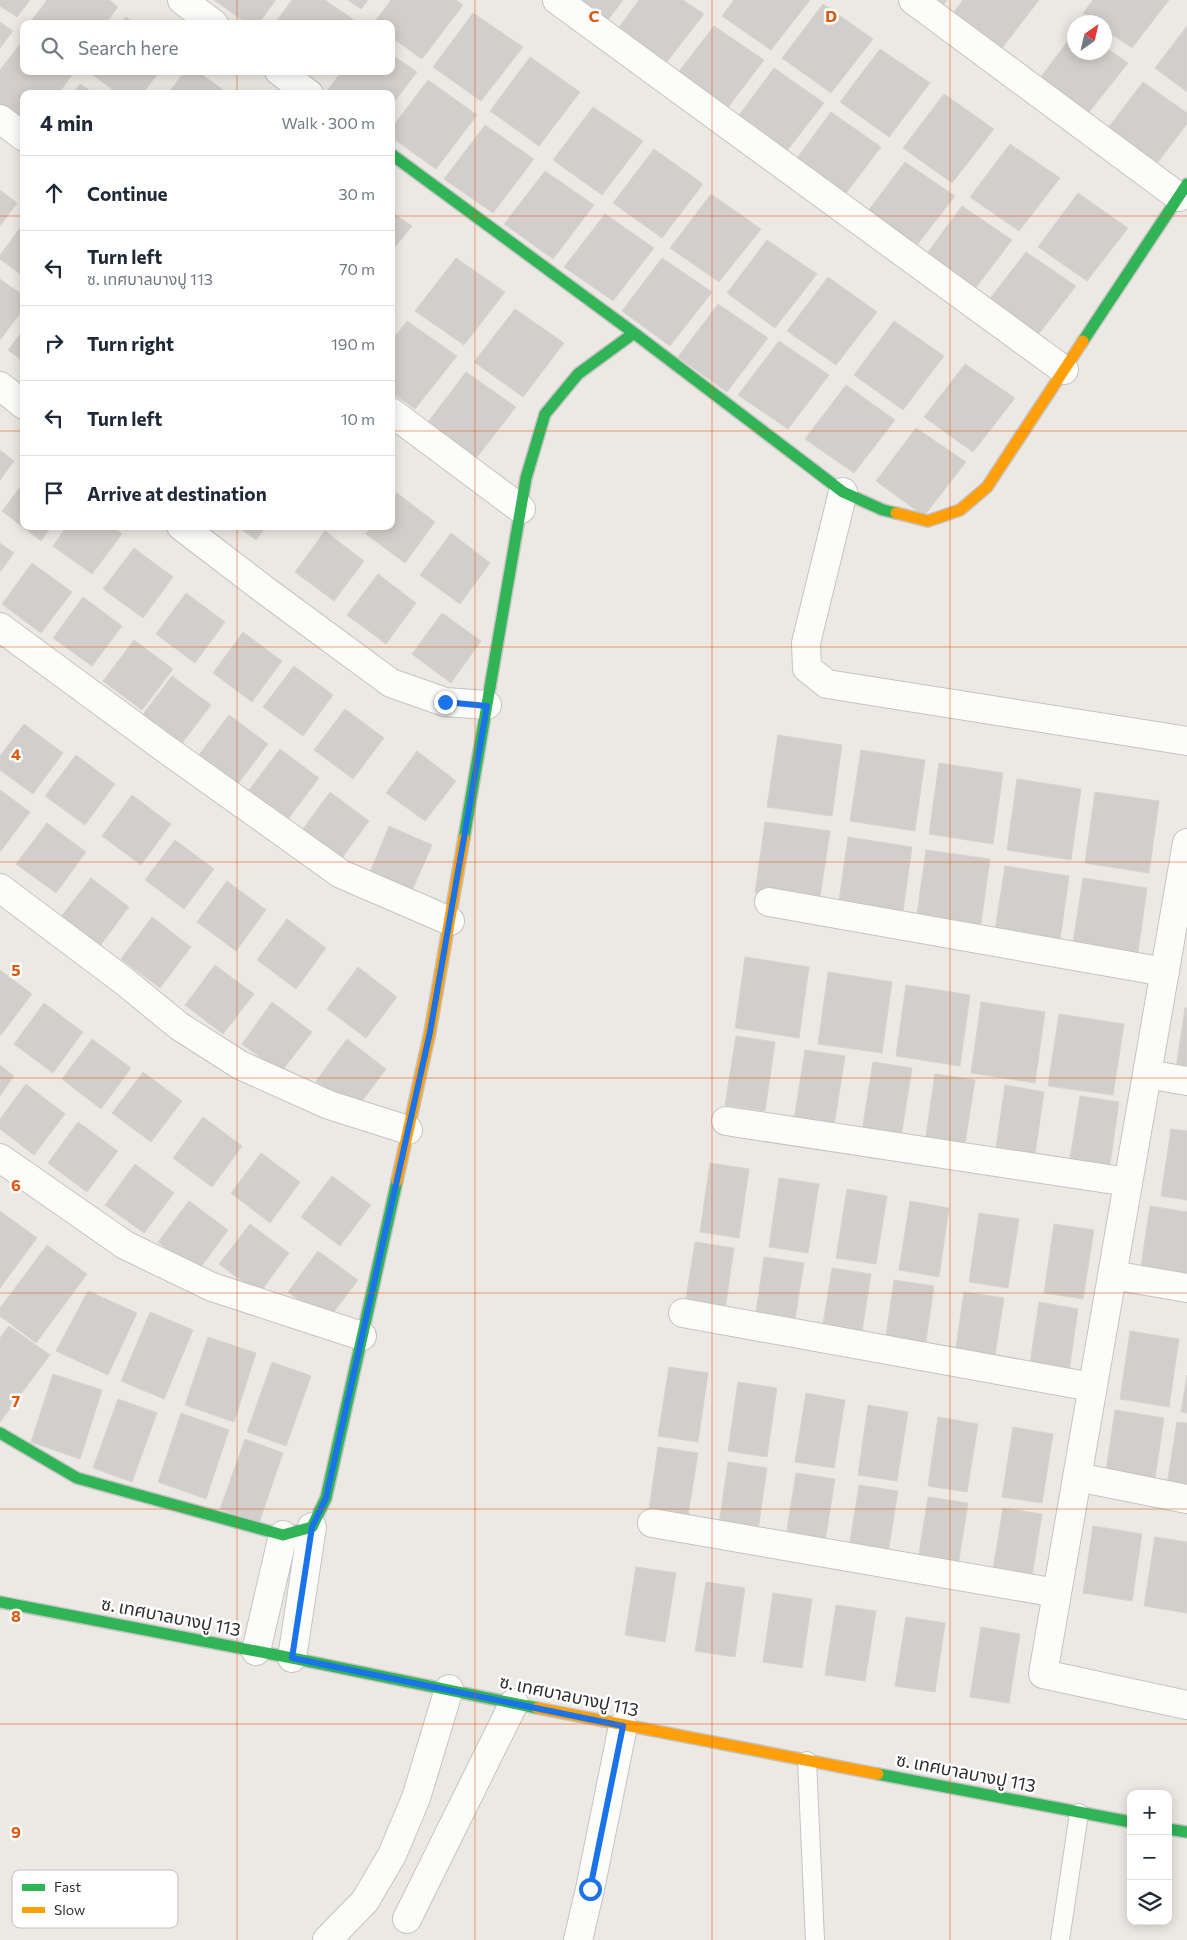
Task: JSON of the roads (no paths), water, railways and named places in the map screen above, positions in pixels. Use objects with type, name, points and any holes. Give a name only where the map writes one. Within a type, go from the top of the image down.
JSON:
[{"type":"street","points":[[182,0],[209,20]]},
{"type":"street","points":[[557,0],[1064,370]]},
{"type":"street","points":[[395,157],[634,333],[843,492],[883,510],[928,521],[960,510],[987,487],[1183,191],[913,0]]},
{"type":"street","points":[[284,75],[304,90]]},
{"type":"street","points":[[0,119],[20,133]]},
{"type":"street","points":[[292,1658],[312,1527],[326,1498],[430,1032],[526,478],[545,414],[578,374],[634,333]]},
{"type":"street","points":[[0,386],[20,402]]},
{"type":"street","points":[[395,415],[521,509]]},
{"type":"street","points":[[843,492],[806,644],[807,668],[826,684],[1187,741]]},
{"type":"street","points":[[186,530],[391,684],[445,702],[487,706]]},
{"type":"street","points":[[0,627],[163,747],[341,874],[450,921]]},
{"type":"street","points":[[1187,843],[1185,871],[1165,972],[1043,1674],[1187,1705]]},
{"type":"street","points":[[0,888],[124,981],[180,1026],[240,1065],[329,1105],[408,1130]]},
{"type":"street","points":[[769,902],[1165,972]]},
{"type":"street","points":[[1147,1074],[1187,1081]]},
{"type":"street","points":[[726,1121],[1128,1182]]},
{"type":"street","points":[[0,1158],[134,1249],[212,1287],[362,1336]]},
{"type":"street","points":[[1112,1275],[1187,1288]]},
{"type":"street","points":[[683,1313],[1092,1387]]},
{"type":"street","points":[[0,1433],[78,1478],[284,1535],[312,1527]]},
{"type":"street","points":[[1077,1477],[1187,1499]]},
{"type":"street","points":[[652,1523],[1056,1593]]},
{"type":"street","points":[[256,1651],[284,1535]]},
{"type":"street","name":"ซ. เทศบาลบางปู 113","points":[[0,1602],[448,1689],[623,1726],[1127,1821]]},
{"type":"street","points":[[327,1940],[365,1901],[392,1854],[416,1798],[448,1689]]},
{"type":"street","points":[[407,1919],[514,1703]]},
{"type":"street","points":[[578,1940],[623,1726]]},
{"type":"street","points":[[1172,1830],[1187,1832]]},
{"type":"lane","points":[[807,1761],[815,1940]]},
{"type":"lane","points":[[1060,1940],[1080,1813]]}]
